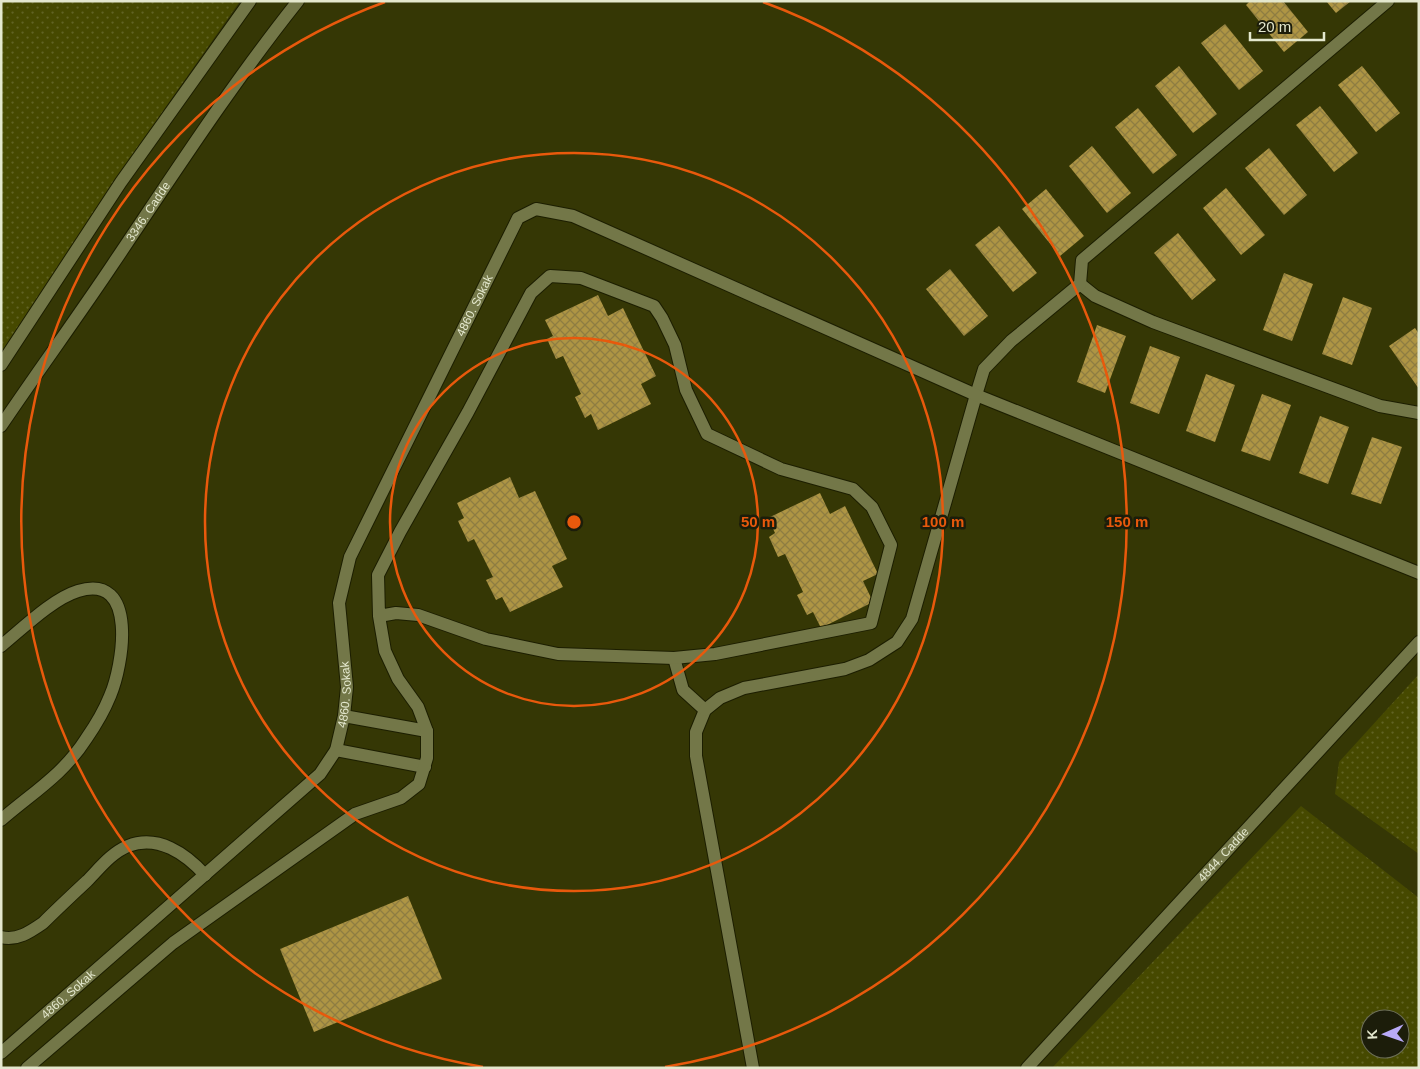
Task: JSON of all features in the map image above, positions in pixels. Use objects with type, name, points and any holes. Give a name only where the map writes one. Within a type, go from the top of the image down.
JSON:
[{"type":"street","points":[[1,366],[121,182],[250,1]]},
{"type":"street","name":"3346. Cadde","points":[[1,426],[84,307],[196,139],[261,48],[298,1]]},
{"type":"street","points":[[753,1068],[696,756],[696,732],[705,710],[720,698],[744,688],[844,669],[869,660],[897,642],[912,619],[984,369],[1011,341],[1080,284],[1082,260],[1388,1]]},
{"type":"street","name":"4860. Sokak","points":[[1,1054],[320,774],[336,750],[344,716],[347,687],[338,603],[350,558],[518,218],[536,210],[573,216],[976,395]]},
{"type":"street","points":[[27,1068],[173,943],[354,814],[401,798],[419,784],[427,758],[427,731],[418,707],[398,679],[385,651],[379,616],[378,575],[531,293],[550,276],[581,278],[654,306],[675,345],[686,390],[707,434],[781,469],[853,489],[872,507],[891,545],[871,623],[715,654],[674,658],[558,654],[486,639],[418,615],[396,613],[379,616]]},
{"type":"street","points":[[1080,284],[1095,296],[1153,322],[1380,406],[1419,413]]},
{"type":"street","points":[[976,395],[1419,573]]},
{"type":"street","points":[[1,646],[53,606],[78,591],[92,589],[105,591],[115,598],[120,612],[120,665],[110,696],[86,740],[56,777],[1,820]]},
{"type":"street","name":"4844. Cadde","points":[[1027,1068],[1419,642]]},
{"type":"street","points":[[674,658],[683,690],[705,710]]},
{"type":"street","points":[[344,716],[427,731]]},
{"type":"street","points":[[336,750],[425,767]]},
{"type":"street","points":[[1,936],[17,938],[36,928],[113,856],[127,846],[143,843],[176,850],[191,860],[205,875]]},
{"type":"shaded area","points":[[1,1],[240,1],[165,108],[68,270],[1,365]]},
{"type":"shaded area","points":[[1419,674],[1419,854],[1335,794],[1339,762]]},
{"type":"shaded area","points":[[1301,806],[1419,898],[1419,1068],[1052,1068]]},
{"type":"building","points":[[1250,1],[1283,1],[1308,32],[1284,52],[1246,5]]},
{"type":"building","points":[[1326,1],[1351,1],[1336,13]]},
{"type":"building","points":[[1225,24],[1263,71],[1239,90],[1201,43]]},
{"type":"building","points":[[1179,66],[1217,114],[1193,133],[1155,86]]},
{"type":"building","points":[[1362,66],[1400,113],[1376,132],[1338,85]]},
{"type":"building","points":[[1320,106],[1358,153],[1334,172],[1296,125]]},
{"type":"building","points":[[1138,108],[1177,155],[1153,174],[1115,127]]},
{"type":"building","points":[[1092,146],[1131,193],[1107,213],[1069,166]]},
{"type":"building","points":[[1269,148],[1307,195],[1284,215],[1245,168]]},
{"type":"building","points":[[1226,188],[1265,235],[1241,255],[1203,208]]},
{"type":"building","points":[[1046,189],[1084,236],[1060,256],[1022,209]]},
{"type":"building","points":[[999,226],[1037,273],[1013,292],[975,245]]},
{"type":"building","points":[[1178,233],[1216,280],[1192,300],[1154,253]]},
{"type":"building","points":[[950,269],[988,316],[964,336],[926,289]]},
{"type":"building","points":[[1284,273],[1313,284],[1292,341],[1263,330]]},
{"type":"building","points":[[598,295],[608,316],[623,308],[656,376],[641,384],[651,404],[598,430],[591,414],[585,418],[575,397],[581,394],[563,356],[556,359],[547,339],[553,336],[545,320]]},
{"type":"building","points":[[1343,297],[1372,308],[1352,365],[1322,354]]},
{"type":"building","points":[[1097,325],[1126,336],[1105,393],[1077,382]]},
{"type":"building","points":[[1415,328],[1419,334],[1419,389],[1389,346]]},
{"type":"building","points":[[1150,346],[1180,357],[1159,414],[1130,403]]},
{"type":"building","points":[[1206,374],[1235,385],[1215,442],[1186,431]]},
{"type":"building","points":[[1262,394],[1291,405],[1270,461],[1241,451]]},
{"type":"building","points":[[1320,416],[1349,427],[1328,484],[1299,473]]},
{"type":"building","points":[[1372,437],[1402,447],[1381,504],[1351,494]]},
{"type":"building","points":[[510,477],[519,498],[535,491],[567,559],[552,566],[563,587],[510,612],[502,597],[496,600],[486,580],[493,577],[474,539],[468,542],[458,521],[464,518],[457,503]]},
{"type":"building","points":[[820,493],[830,514],[845,506],[878,574],[863,581],[873,602],[821,628],[813,612],[807,615],[797,595],[803,592],[785,554],[778,557],[769,537],[775,533],[768,518]]},
{"type":"building","points":[[408,896],[442,979],[314,1032],[280,949]]}]
